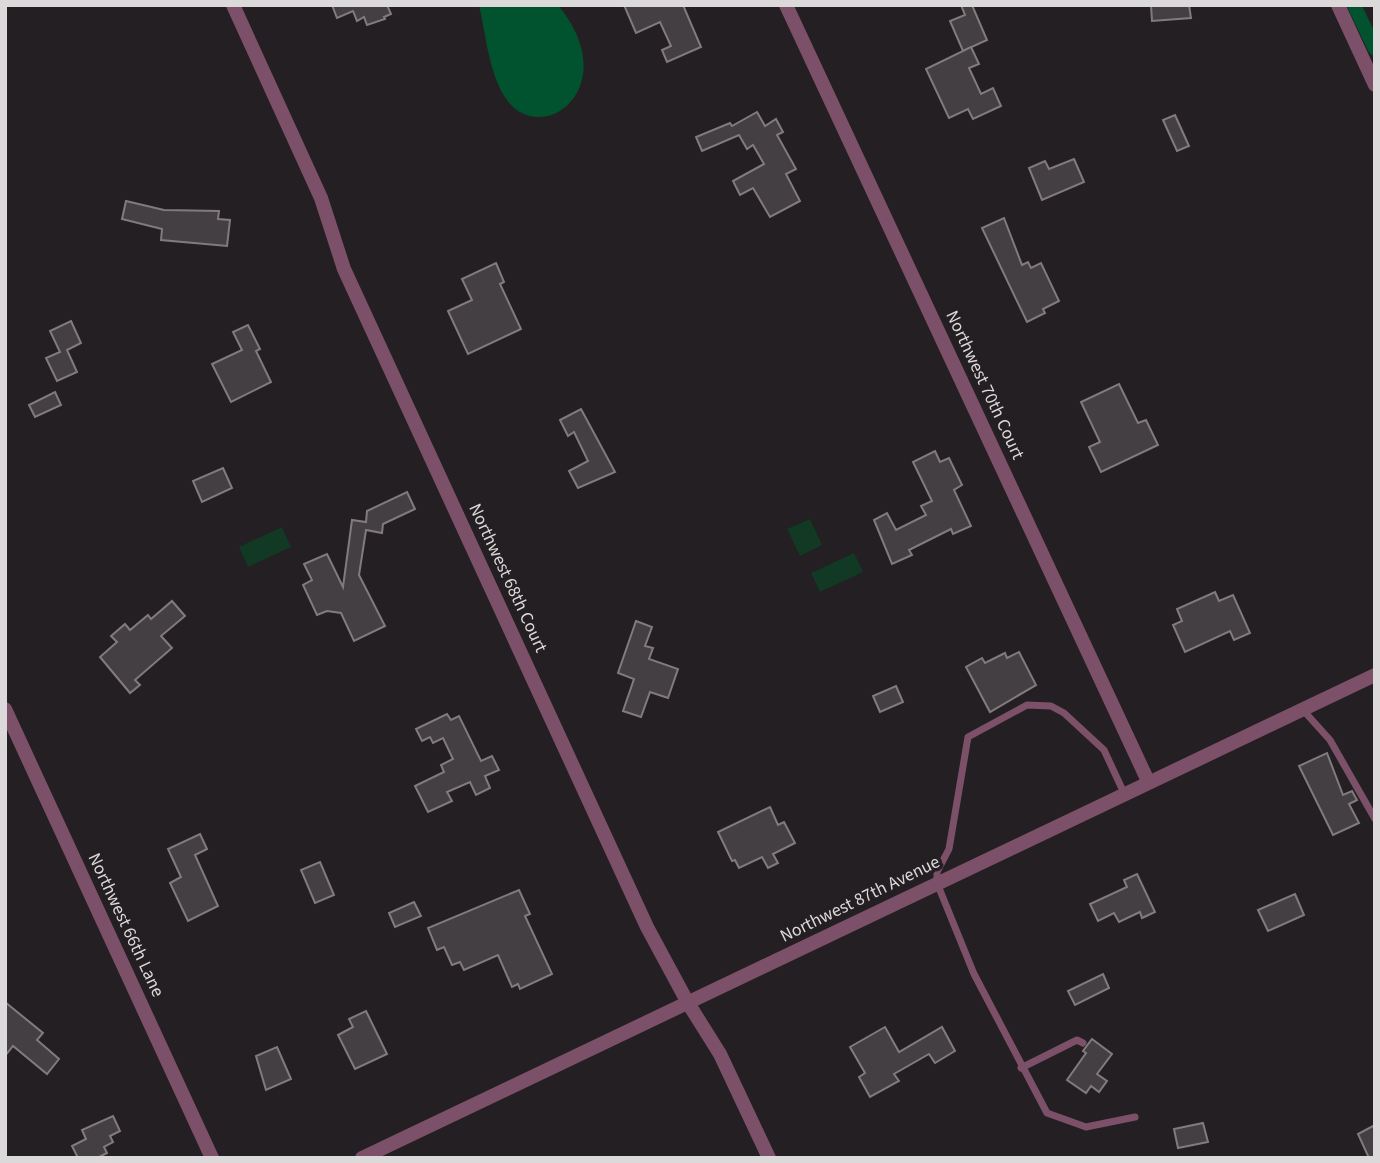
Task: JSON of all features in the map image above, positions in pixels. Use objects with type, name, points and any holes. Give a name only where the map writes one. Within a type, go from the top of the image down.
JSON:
[{"type":"street","name":"Northwest 68th Court","points":[[233,5],[321,198],[344,269],[642,915],[688,1003],[720,1054],[769,1158]]},
{"type":"street","name":"Northwest 70th Court","points":[[786,5],[1148,781]]},
{"type":"street","points":[[1338,5],[1375,85]]},
{"type":"street","name":"Northwest 87th Avenue","points":[[362,1158],[1375,675]]},
{"type":"street","name":"Northwest 66th Lane","points":[[5,709],[212,1158]]},
{"type":"lane","points":[[1125,793],[1104,750],[1064,713],[1039,703],[1013,711],[968,737],[948,849],[937,872],[937,883],[974,974],[1047,1113],[1086,1127],[1135,1118]]},
{"type":"lane","points":[[1302,709],[1331,740],[1375,819]]},
{"type":"lane","points":[[1021,1068],[1077,1040],[1083,1043]]},
{"type":"shaded area","points":[[479,5],[558,5],[577,36],[584,63],[580,86],[569,104],[553,114],[535,117],[518,111],[498,84]]},
{"type":"shaded area","points":[[810,519],[822,545],[800,556],[787,529]]},
{"type":"shaded area","points":[[282,527],[291,547],[248,567],[239,547]]},
{"type":"shaded area","points":[[854,553],[863,572],[820,592],[811,573]]},
{"type":"building","points":[[332,5],[387,5],[391,14],[367,25],[364,17],[357,21],[353,11],[337,18]]},
{"type":"building","points":[[624,5],[683,5],[701,47],[667,62],[662,50],[671,46],[660,22],[636,33]]},
{"type":"building","points":[[961,5],[972,5],[987,40],[963,51],[950,21],[965,15]]},
{"type":"building","points":[[1151,5],[1189,5],[1191,18],[1152,21]]},
{"type":"building","points":[[971,47],[979,64],[969,68],[981,94],[993,88],[1001,106],[973,119],[968,109],[949,118],[926,69]]},
{"type":"building","points":[[757,112],[765,126],[776,119],[783,132],[777,135],[796,169],[786,174],[800,201],[770,217],[753,188],[740,195],[733,181],[764,164],[753,145],[747,149],[739,135],[702,151],[696,137],[730,123],[732,126]]},
{"type":"building","points":[[1175,115],[1189,146],[1177,151],[1163,120]]},
{"type":"building","points":[[1074,159],[1084,182],[1042,200],[1029,168],[1045,161],[1049,169]]},
{"type":"building","points":[[126,201],[164,210],[219,211],[218,219],[230,220],[227,246],[161,240],[162,229],[122,219]]},
{"type":"building","points":[[1004,218],[1022,265],[1028,262],[1031,268],[1041,263],[1059,301],[1043,309],[1045,313],[1027,322],[982,228]]},
{"type":"building","points":[[496,263],[504,282],[500,284],[521,329],[468,354],[448,311],[472,300],[462,279]]},
{"type":"building","points":[[71,321],[81,343],[67,350],[77,372],[57,381],[46,358],[60,352],[50,331]]},
{"type":"building","points":[[248,325],[260,349],[256,351],[271,382],[231,402],[212,364],[242,350],[233,332]]},
{"type":"building","points":[[1119,384],[1138,423],[1146,420],[1158,445],[1101,472],[1089,447],[1100,442],[1081,402]]},
{"type":"building","points":[[55,392],[61,405],[35,417],[29,405]]},
{"type":"building","points":[[581,409],[615,472],[578,488],[569,471],[588,461],[574,432],[568,436],[560,420]]},
{"type":"building","points":[[935,451],[940,462],[949,458],[962,485],[954,490],[971,526],[953,534],[951,529],[909,550],[912,555],[892,564],[874,520],[887,513],[896,530],[926,515],[921,506],[932,501],[913,462]]},
{"type":"building","points":[[223,468],[232,488],[202,502],[193,481]]},
{"type":"building","points":[[407,492],[415,509],[383,524],[382,533],[366,530],[359,575],[385,626],[354,641],[341,613],[327,611],[317,615],[303,585],[312,580],[304,564],[327,554],[343,587],[352,520],[366,522],[367,511]]},
{"type":"building","points":[[1215,592],[1219,601],[1233,595],[1250,633],[1234,640],[1230,631],[1185,652],[1173,625],[1182,621],[1177,609]]},
{"type":"building","points":[[172,601],[185,616],[161,636],[172,648],[135,680],[140,685],[130,693],[100,657],[117,642],[111,636],[125,624],[130,630],[148,615],[151,619]]},
{"type":"building","points":[[636,621],[652,627],[645,646],[653,648],[649,659],[678,669],[668,698],[650,692],[641,717],[623,711],[634,679],[618,673]]},
{"type":"building","points":[[1019,652],[1036,685],[990,712],[966,667],[982,658],[985,663],[1005,653],[1007,658]]},
{"type":"building","points":[[896,686],[903,702],[880,712],[873,696]]},
{"type":"building","points":[[447,714],[451,720],[459,716],[481,761],[492,756],[499,770],[485,776],[490,788],[476,795],[470,782],[447,792],[452,801],[428,812],[415,786],[444,772],[441,765],[453,759],[443,738],[433,743],[430,737],[422,741],[416,729]]},
{"type":"building","points":[[1327,753],[1343,795],[1352,791],[1357,800],[1349,804],[1359,823],[1333,835],[1299,766]]},
{"type":"building","points":[[770,807],[778,825],[784,822],[795,843],[773,854],[778,863],[768,868],[762,857],[739,868],[735,860],[732,861],[718,832]]},
{"type":"building","points":[[200,834],[207,849],[195,855],[218,906],[188,921],[170,883],[181,877],[168,849]]},
{"type":"building","points":[[320,862],[334,895],[315,903],[301,870]]},
{"type":"building","points":[[1137,874],[1155,912],[1142,918],[1140,912],[1119,922],[1114,913],[1098,921],[1090,904],[1127,887],[1124,880]]},
{"type":"building","points":[[519,890],[530,914],[525,916],[552,974],[520,989],[518,984],[512,987],[498,955],[464,970],[460,962],[452,965],[444,947],[437,950],[428,928]]},
{"type":"building","points":[[1295,894],[1304,915],[1268,931],[1258,910]]},
{"type":"building","points":[[414,902],[421,916],[395,927],[389,913]]},
{"type":"building","points":[[1103,974],[1109,988],[1075,1005],[1068,991]]},
{"type":"building","points":[[5,1002],[43,1033],[37,1040],[59,1059],[47,1074],[13,1046],[5,1056]]},
{"type":"building","points":[[366,1011],[387,1054],[355,1069],[338,1035],[353,1027],[349,1019]]},
{"type":"building","points":[[885,1027],[899,1052],[942,1027],[955,1051],[935,1063],[929,1054],[894,1074],[899,1081],[870,1097],[859,1077],[865,1073],[850,1047]]},
{"type":"building","points":[[1092,1039],[1112,1054],[1097,1074],[1107,1081],[1099,1092],[1091,1086],[1086,1093],[1067,1080],[1086,1053],[1083,1051]]},
{"type":"building","points":[[277,1047],[291,1079],[266,1090],[256,1056]]},
{"type":"building","points":[[113,1116],[120,1131],[110,1136],[113,1142],[104,1147],[107,1153],[97,1158],[78,1158],[72,1146],[86,1139],[82,1130]]},
{"type":"building","points":[[1203,1123],[1208,1142],[1178,1148],[1174,1129]]},
{"type":"building","points":[[1375,1125],[1375,1158],[1369,1158],[1358,1134]]},
{"type":"waterway","points":[[1354,5],[1375,49]]}]
